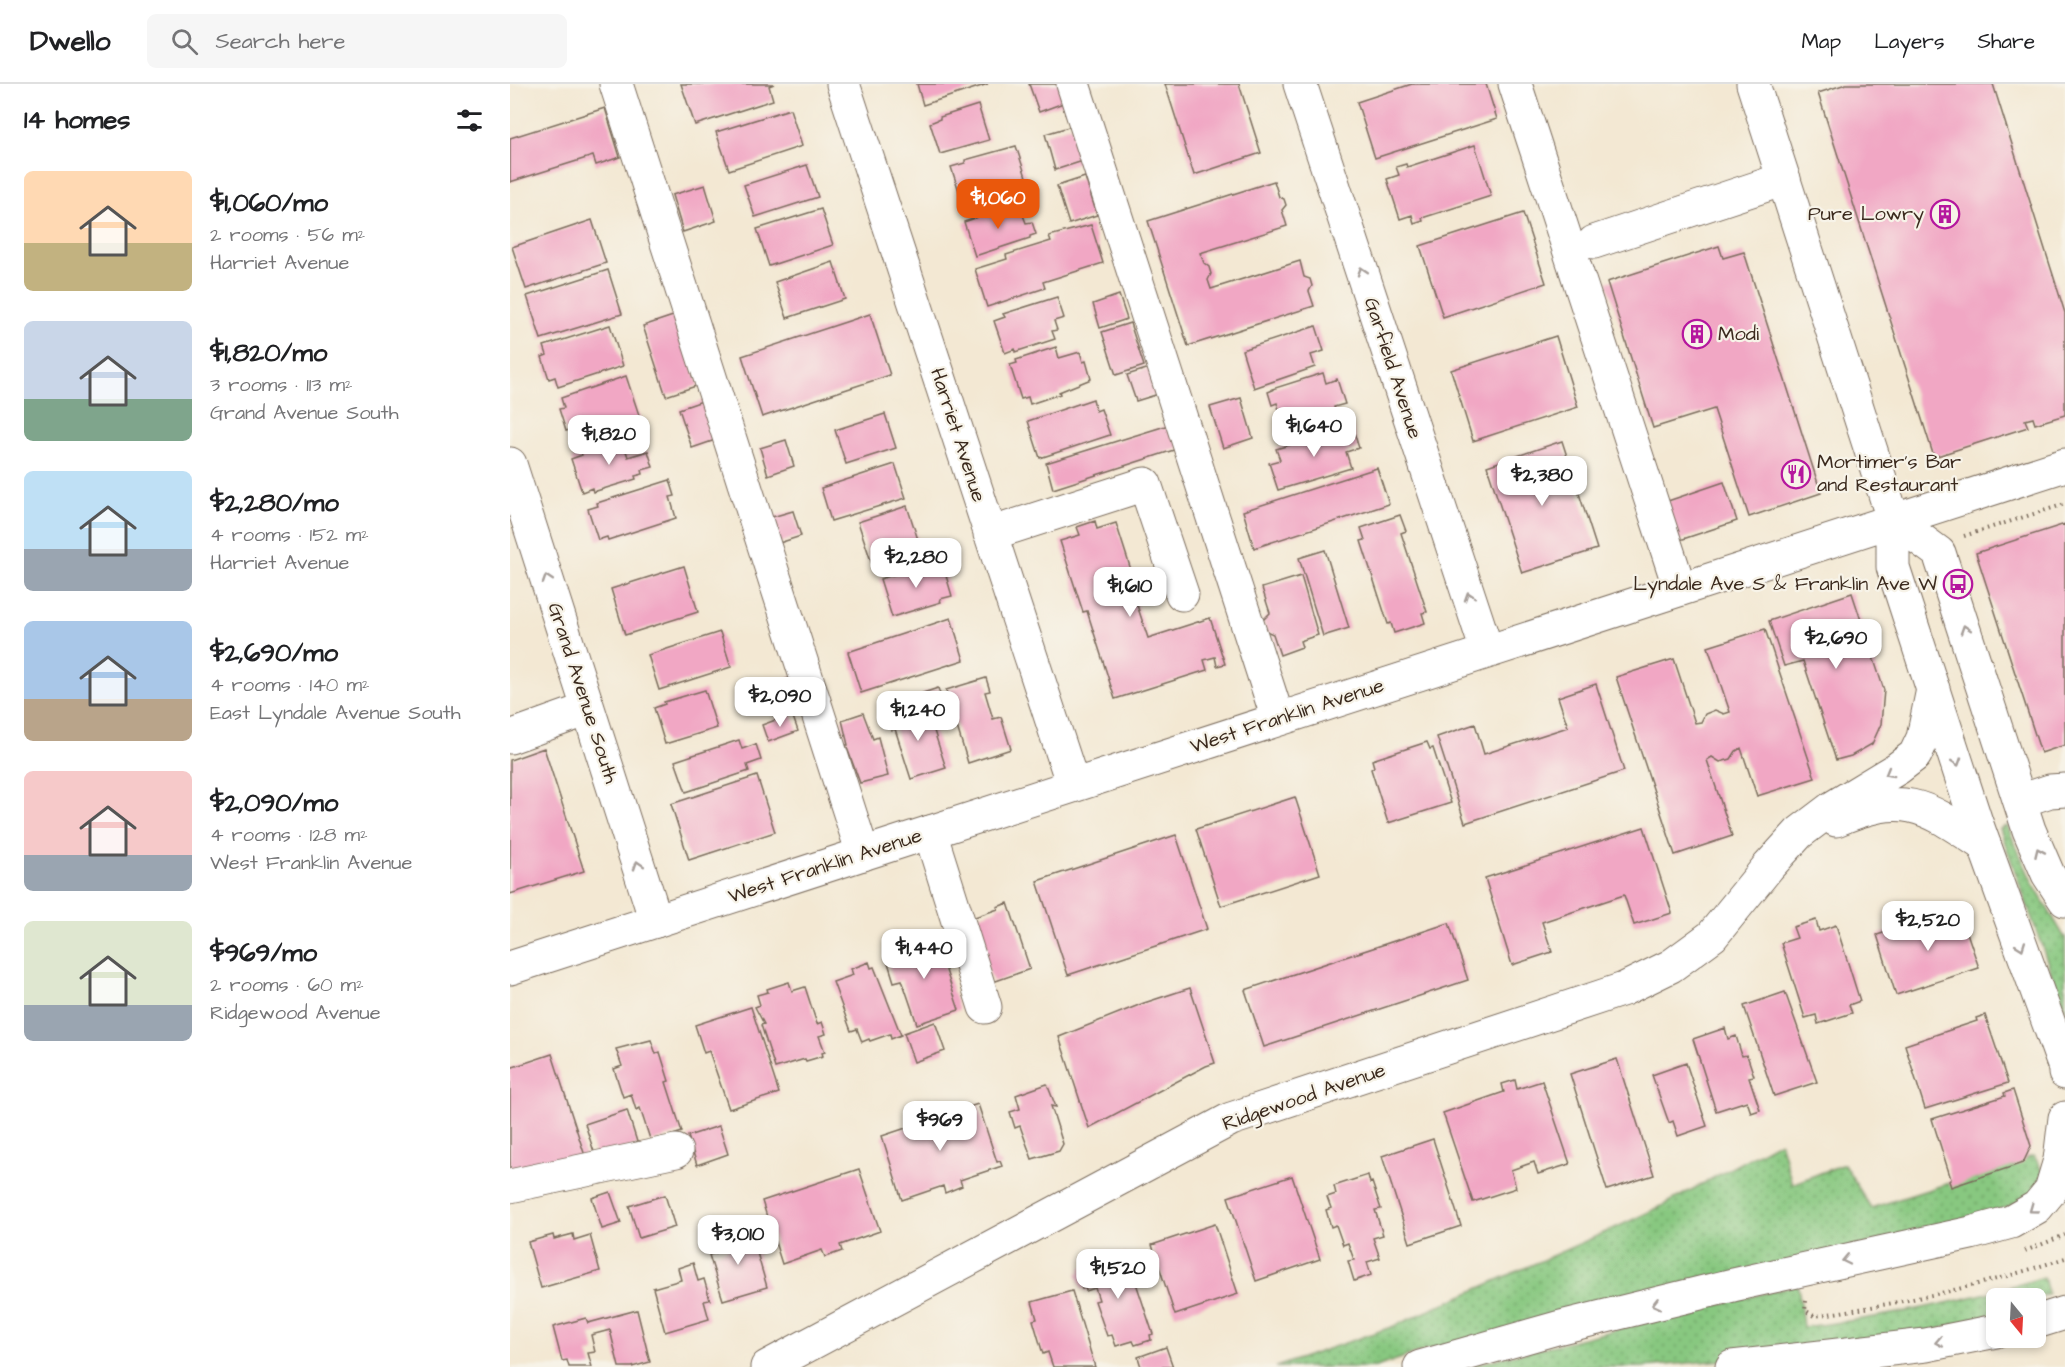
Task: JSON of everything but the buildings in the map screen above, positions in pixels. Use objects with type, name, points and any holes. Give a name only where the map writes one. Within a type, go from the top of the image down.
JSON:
[{"type":"main road","points":[[616,84],[863,854]]},
{"type":"main road","name":"Harriet Avenue","points":[[843,84],[1073,785]]},
{"type":"main road","points":[[1073,84],[1278,720]]},
{"type":"main road","name":"Garfield Avenue","points":[[1300,84],[1487,651]]},
{"type":"main road","points":[[1515,84],[1680,589]]},
{"type":"main road","points":[[1753,84],[1893,519],[1893,567],[1984,845],[2065,1073]]},
{"type":"main road","points":[[1594,242],[1784,179]]},
{"type":"main road","name":"Grand Avenue South","points":[[510,464],[656,921]]},
{"type":"main road","name":"West Franklin Avenue","points":[[510,968],[2065,465]]},
{"type":"main road","points":[[990,534],[1145,484],[1182,594]]},
{"type":"main road","points":[[1893,519],[1939,553],[2037,848],[2048,873],[2065,900]]},
{"type":"main road","name":"Ridgewood Avenue","points":[[767,1367],[1231,1119],[1624,989],[1662,971],[1712,936],[1768,867],[1809,825],[1915,755],[1923,738],[1933,689]]},
{"type":"main road","points":[[510,736],[588,709]]},
{"type":"main road","points":[[2020,801],[2050,791],[2065,790]]},
{"type":"main road","name":"Ridgewood Avenue","points":[[1768,867],[1825,825],[1870,807],[1897,804],[1922,808],[1956,826],[1984,845]]},
{"type":"main road","points":[[930,832],[986,1006]]},
{"type":"main road","points":[[1420,1367],[1557,1328],[1733,1285],[1971,1233],[2011,1222],[2037,1207],[2051,1190],[2060,1160],[2065,1118]]},
{"type":"main road","points":[[510,1186],[675,1151]]},
{"type":"main road","points":[[1732,1367],[1926,1345],[1986,1333]]},
{"type":"path","points":[[2020,1253],[2065,1235]]},
{"type":"path","points":[[1810,1296],[1806,1300],[1806,1310],[1814,1316],[1920,1299],[2065,1258]]},
{"type":"green space","points":[[2007,826],[2033,884],[2065,938],[2065,1011],[2000,829]]},
{"type":"green space","points":[[1780,1141],[1792,1184],[1844,1164],[1871,1208],[2034,1156],[2044,1174],[2032,1194],[2008,1207],[1956,1222],[1422,1351],[1376,1367],[1276,1367],[1394,1326],[1615,1228],[1664,1205]]},
{"type":"green space","points":[[2044,1277],[2048,1294],[2046,1295],[2046,1288],[2006,1288]]},
{"type":"green space","points":[[1798,1285],[1803,1327],[1925,1308],[1985,1294],[1986,1316],[1931,1331],[1725,1360],[1642,1367],[1465,1367]]},
{"type":"place","name":"Pure Lowry","points":[[1945,214]]},
{"type":"place","name":"Modi","points":[[1697,334]]},
{"type":"place","name":"Mortimer's Bar and Restaurant","points":[[1796,474]]},
{"type":"place","name":"Lyndale Ave S & Franklin Ave W","points":[[1958,584]]}]
